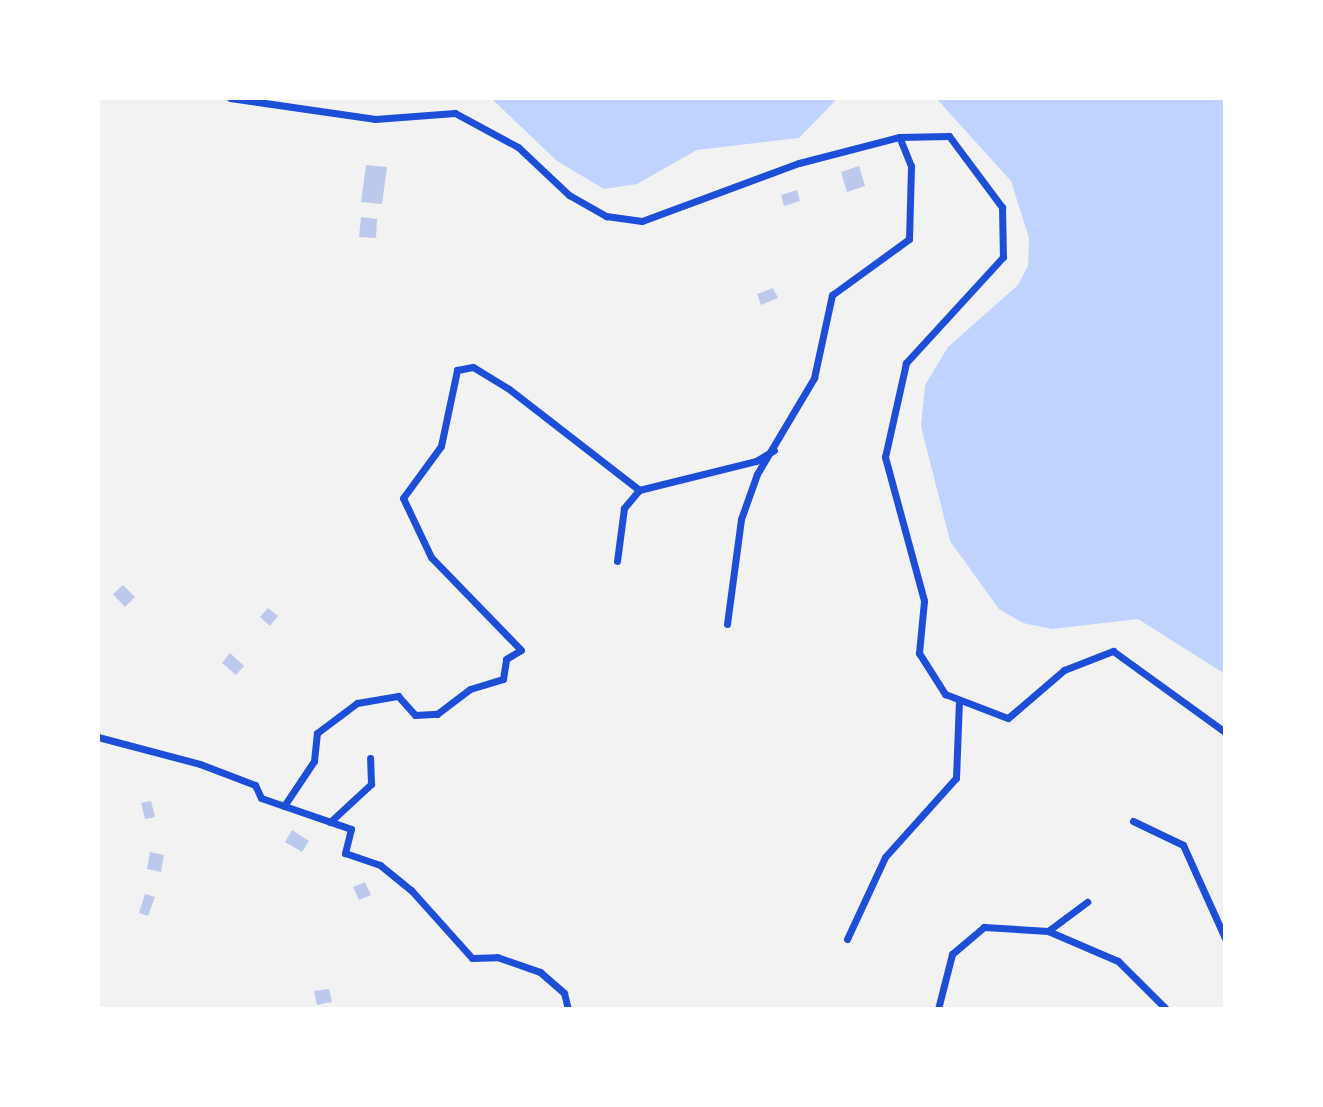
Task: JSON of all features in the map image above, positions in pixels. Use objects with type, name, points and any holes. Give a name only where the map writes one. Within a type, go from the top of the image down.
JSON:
[{"type":"street","points":[[230,98],[375,119],[455,113],[518,147],[569,195],[606,216],[642,221],[799,163],[899,137],[949,136],[1002,207],[1003,257],[906,363],[885,457],[924,601],[919,653],[945,694],[1008,718],[1064,670],[1113,651],[1225,732]]},
{"type":"street","points":[[727,624],[741,519],[757,474],[779,447],[814,378],[832,295],[909,239],[911,166],[899,137]]},
{"type":"street","points":[[284,806],[314,761],[317,733],[357,703],[398,696],[415,715],[437,714],[470,689],[503,679],[506,659],[521,650],[431,557],[403,498],[441,446],[457,370],[473,367],[509,389],[639,490]]},
{"type":"street","points":[[617,561],[624,508],[639,490],[756,461],[779,447]]},
{"type":"street","points":[[847,939],[885,857],[956,778],[959,700]]},
{"type":"street","points":[[98,737],[200,764],[284,806],[351,829],[345,853],[380,865],[411,890],[472,958],[497,957],[540,972],[564,993],[568,1009]]},
{"type":"street","points":[[330,822],[371,784],[370,758]]},
{"type":"street","points":[[1133,821],[1183,845],[1225,938]]},
{"type":"street","points":[[1048,931],[1087,902]]},
{"type":"street","points":[[938,1009],[952,954],[984,927],[1048,931],[1118,961],[1166,1009]]},
{"type":"water","points":[[491,98],[838,98],[799,138],[697,150],[637,184],[604,189],[557,161]]},
{"type":"water","points":[[936,98],[1225,98],[1225,674],[1138,619],[1052,629],[1023,623],[999,609],[950,541],[921,426],[925,385],[948,347],[1018,285],[1028,266],[1029,238],[1011,181]]},
{"type":"building","points":[[366,165],[387,167],[382,204],[361,202]]},
{"type":"building","points":[[859,166],[865,186],[847,192],[841,172]]},
{"type":"building","points":[[797,190],[800,201],[784,206],[781,195]]},
{"type":"building","points":[[361,217],[377,219],[376,238],[359,237]]},
{"type":"building","points":[[773,288],[778,298],[761,305],[757,294]]},
{"type":"building","points":[[123,585],[135,597],[125,607],[113,594]]},
{"type":"building","points":[[268,608],[278,616],[270,626],[260,617]]},
{"type":"building","points":[[230,653],[244,666],[236,675],[222,663]]},
{"type":"building","points":[[151,801],[155,817],[145,819],[141,803]]},
{"type":"building","points":[[292,830],[309,841],[302,852],[285,842]]},
{"type":"building","points":[[150,852],[164,855],[161,872],[147,869]]},
{"type":"building","points":[[365,882],[371,895],[359,900],[353,887]]},
{"type":"building","points":[[145,894],[155,897],[148,916],[139,913]]},
{"type":"building","points":[[329,989],[332,1002],[317,1005],[314,991]]}]
